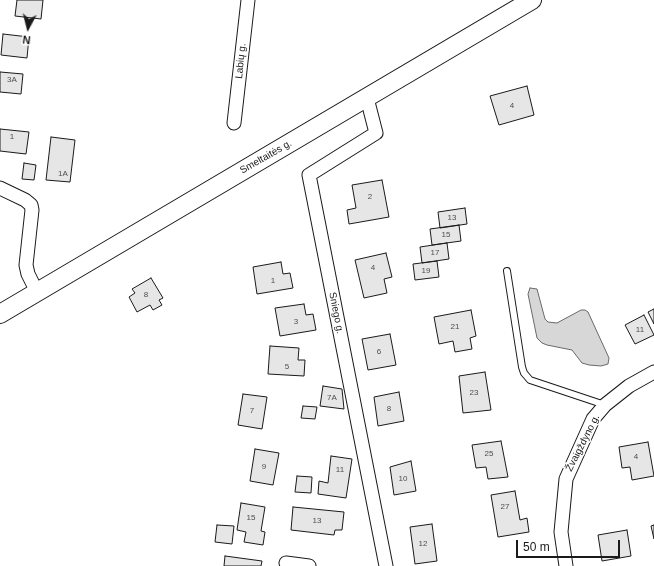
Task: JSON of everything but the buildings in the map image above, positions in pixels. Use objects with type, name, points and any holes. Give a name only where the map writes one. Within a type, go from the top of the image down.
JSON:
[{"type":"main road","name":"Smeltaitės g.","points":[[0,314],[532,0]]},
{"type":"street","name":"Labių g.","points":[[234,123],[248,0]]},
{"type":"street","name":"Sniego g.","points":[[367,98],[376,133],[308,175],[386,566]]},
{"type":"street","points":[[0,188],[25,200],[30,205],[32,210],[26,264],[28,274],[37,292]]},
{"type":"street","name":"Žvaigždyno g.","points":[[566,566],[561,532],[566,479],[593,420],[605,405],[629,386],[654,372]]},
{"type":"street","points":[[286,563],[308,566]]},
{"type":"lane","points":[[507,271],[524,373],[530,380],[605,405]]},
{"type":"shaded area","points":[[530,288],[537,289],[545,319],[548,322],[557,323],[581,310],[588,312],[609,358],[608,364],[601,366],[582,363],[572,350],[542,343],[537,338],[528,294]]}]
